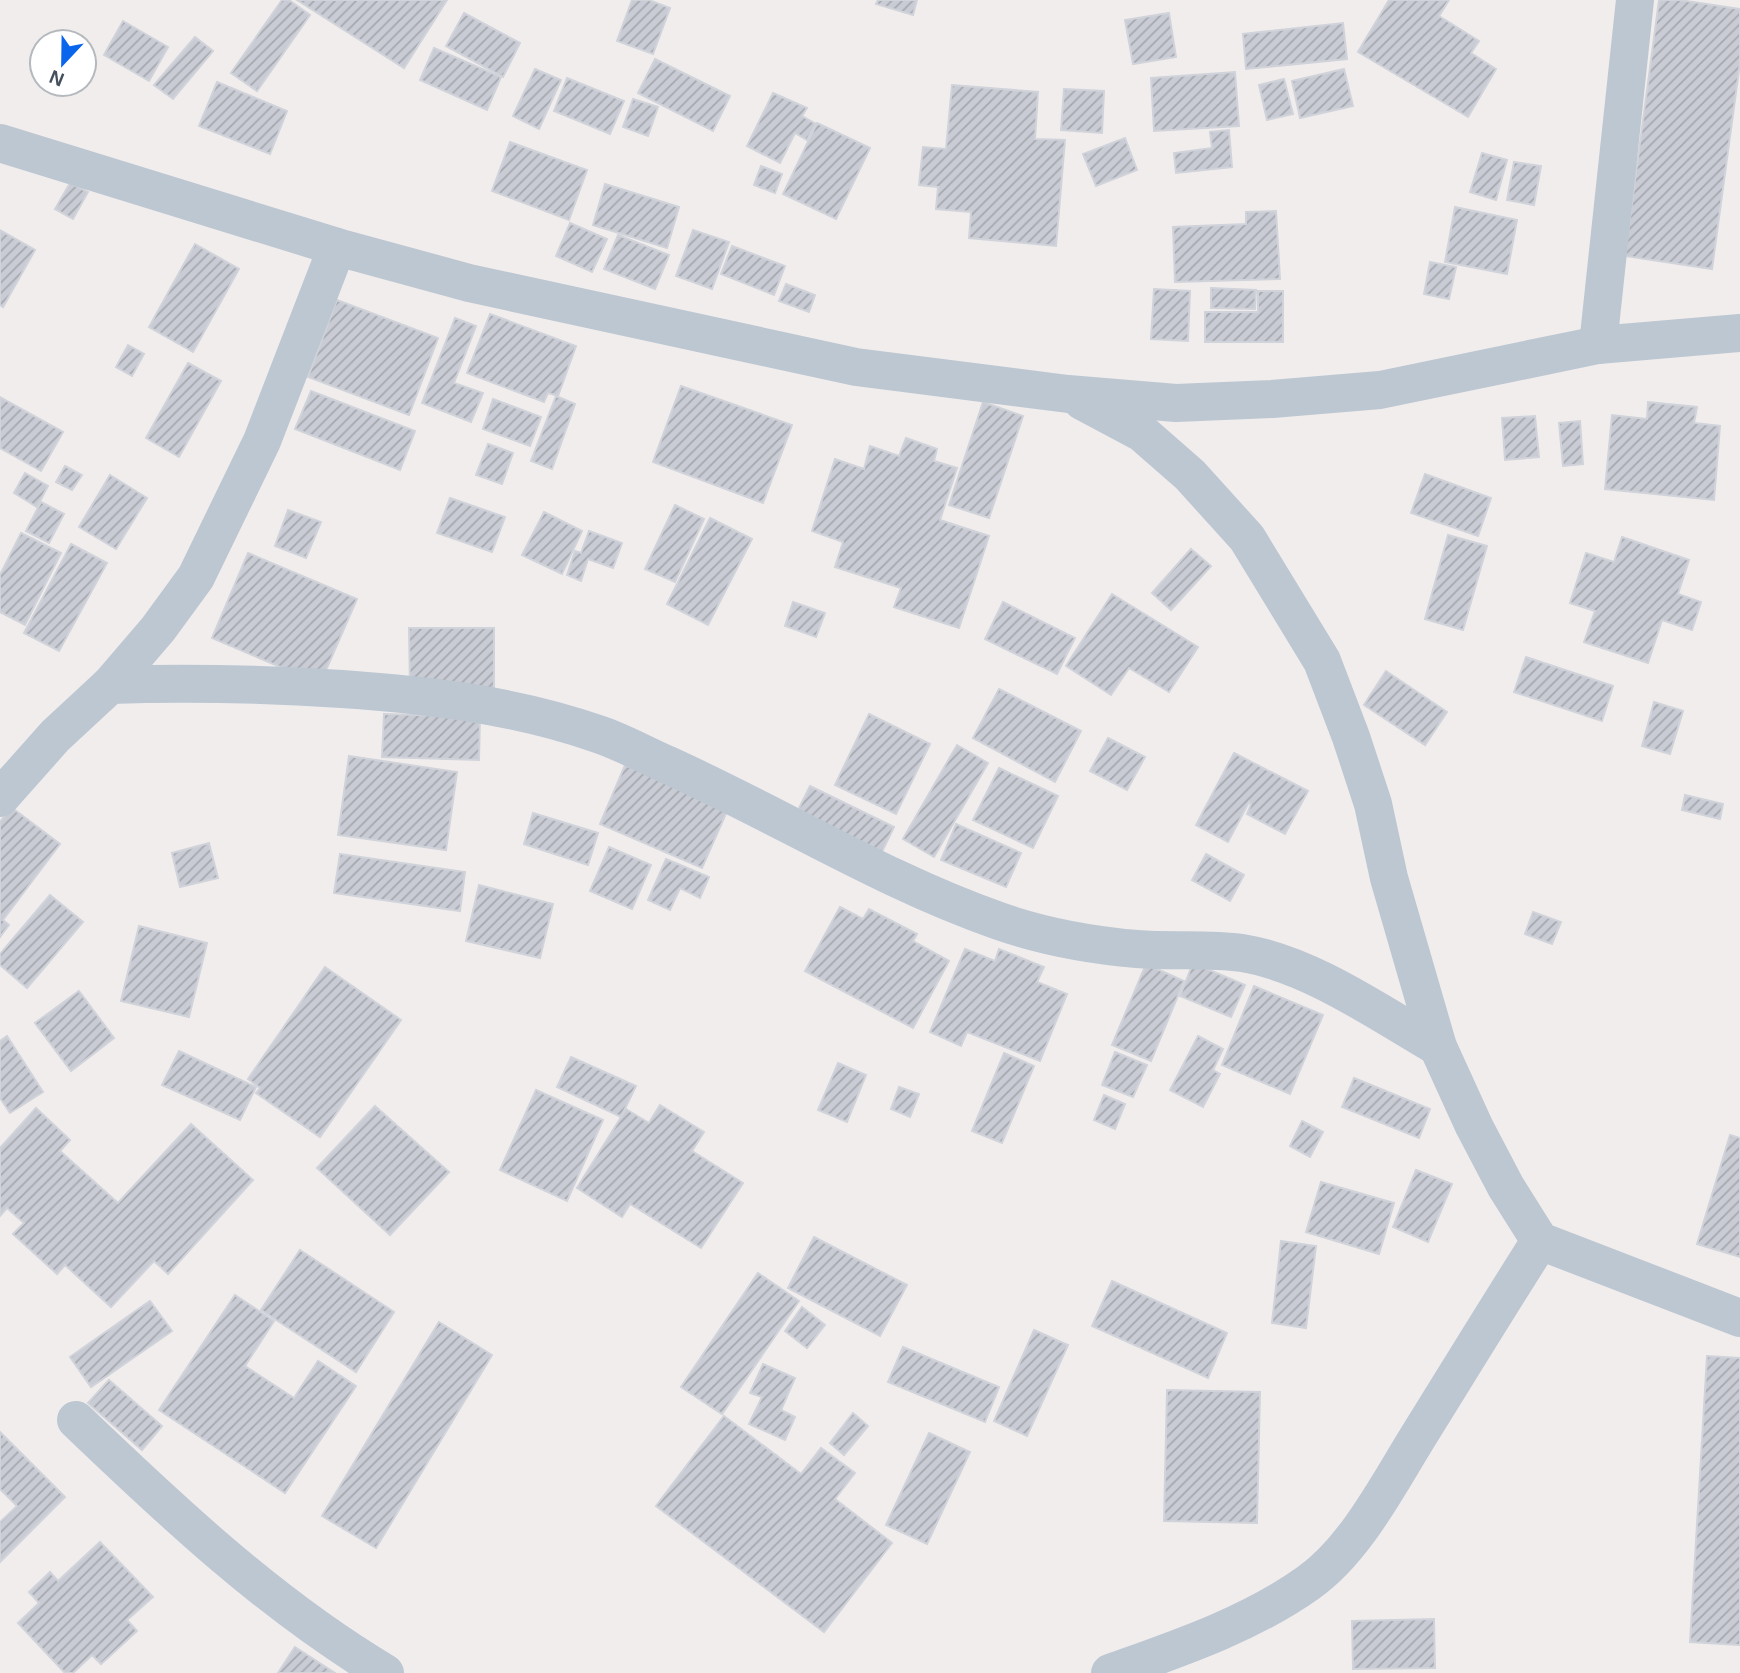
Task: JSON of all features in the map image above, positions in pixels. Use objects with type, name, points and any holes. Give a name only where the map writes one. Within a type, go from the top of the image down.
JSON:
[{"type":"street","points":[[1598,345],[1635,0]]},
{"type":"street","points":[[0,143],[337,247],[470,284],[856,367],[1068,394],[1176,403],[1380,390],[1598,345],[1740,332]]},
{"type":"street","points":[[0,798],[55,736],[110,685],[158,629],[196,577],[262,441],[337,247]]},
{"type":"street","points":[[1068,394],[1142,433],[1190,475],[1247,538],[1322,661],[1352,737],[1373,804],[1396,903],[1438,1047],[1499,1175],[1539,1241],[1740,1318]]},
{"type":"street","points":[[110,685],[200,682],[392,692],[531,714],[612,740],[763,811],[902,882],[1001,922],[1068,939],[1124,947],[1241,953],[1283,963],[1318,979],[1438,1047]]},
{"type":"street","points":[[1110,1673],[1179,1648],[1259,1613],[1309,1582],[1344,1550],[1539,1241]]},
{"type":"street","points":[[76,1420],[165,1506],[237,1566],[349,1651],[385,1673]]},
{"type":"building","points":[[282,0],[289,0],[310,15],[257,91],[231,73]]},
{"type":"building","points":[[297,0],[447,0],[404,68]]},
{"type":"building","points":[[632,0],[649,0],[670,8],[653,54],[617,41]]},
{"type":"building","points":[[878,0],[917,0],[913,15],[876,4]]},
{"type":"building","points":[[1389,0],[1449,0],[1439,16],[1479,41],[1471,53],[1496,69],[1468,117],[1358,52]]},
{"type":"building","points":[[1659,0],[1680,0],[1740,9],[1740,63],[1712,269],[1625,256]]},
{"type":"building","points":[[464,13],[520,43],[503,77],[446,46]]},
{"type":"building","points":[[1169,13],[1176,57],[1133,64],[1125,20]]},
{"type":"building","points":[[123,21],[168,47],[149,81],[104,55]]},
{"type":"building","points":[[1343,23],[1347,59],[1246,69],[1243,34]]},
{"type":"building","points":[[195,37],[213,51],[173,99],[154,85]]},
{"type":"building","points":[[434,48],[501,77],[487,110],[420,80]]},
{"type":"building","points":[[655,59],[730,96],[713,131],[638,93]]},
{"type":"building","points":[[535,69],[561,80],[539,129],[513,116]]},
{"type":"building","points":[[1344,69],[1353,106],[1300,118],[1292,81]]},
{"type":"building","points":[[1235,72],[1239,126],[1154,131],[1151,78]]},
{"type":"building","points":[[567,78],[624,101],[610,134],[554,111]]},
{"type":"building","points":[[1284,79],[1293,114],[1267,120],[1259,85]]},
{"type":"building","points":[[217,82],[287,111],[270,154],[199,126]]},
{"type":"building","points":[[952,85],[1038,92],[1035,139],[1065,140],[1056,246],[969,238],[971,212],[936,209],[938,187],[919,185],[923,147],[946,149]]},
{"type":"building","points":[[1064,89],[1104,91],[1102,133],[1061,130]]},
{"type":"building","points":[[773,93],[807,108],[802,116],[816,124],[807,140],[795,133],[780,163],[747,146]]},
{"type":"building","points":[[633,99],[658,107],[648,136],[623,127]]},
{"type":"building","points":[[817,123],[870,148],[836,219],[783,194]]},
{"type":"building","points":[[1229,130],[1232,167],[1176,173],[1174,153],[1212,148],[1210,132]]},
{"type":"building","points":[[1125,138],[1137,170],[1096,186],[1083,154]]},
{"type":"building","points":[[510,142],[587,170],[569,220],[492,191]]},
{"type":"building","points":[[1482,153],[1507,160],[1496,200],[1470,192]]},
{"type":"building","points":[[1514,162],[1541,166],[1534,205],[1507,200]]},
{"type":"building","points":[[761,166],[782,174],[775,193],[754,185]]},
{"type":"building","points":[[70,183],[88,192],[73,219],[55,209]]},
{"type":"building","points":[[605,184],[679,207],[667,248],[593,225]]},
{"type":"building","points":[[1455,207],[1517,220],[1507,274],[1445,262]]},
{"type":"building","points":[[1276,211],[1280,279],[1175,282],[1173,227],[1246,224],[1246,212]]},
{"type":"building","points":[[570,223],[607,239],[592,272],[556,256]]},
{"type":"building","points":[[0,230],[35,250],[3,307],[0,305]]},
{"type":"building","points":[[693,230],[729,242],[712,289],[676,276]]},
{"type":"building","points":[[618,235],[669,255],[655,289],[604,269]]},
{"type":"building","points":[[195,244],[239,269],[193,352],[149,327]]},
{"type":"building","points":[[732,246],[785,266],[774,295],[721,274]]},
{"type":"building","points":[[1430,262],[1456,267],[1449,299],[1424,294]]},
{"type":"building","points":[[786,284],[815,295],[809,312],[779,301]]},
{"type":"building","points":[[1211,288],[1256,290],[1255,309],[1211,308]]},
{"type":"building","points":[[1154,289],[1190,291],[1188,341],[1151,339]]},
{"type":"building","points":[[1258,291],[1283,291],[1283,342],[1205,342],[1205,312],[1258,312]]},
{"type":"building","points":[[337,300],[438,338],[409,415],[308,377]]},
{"type":"building","points":[[490,314],[576,346],[558,396],[548,393],[544,402],[467,373]]},
{"type":"building","points":[[455,318],[476,326],[454,383],[483,393],[471,422],[422,403]]},
{"type":"building","points":[[128,345],[144,354],[132,376],[116,367]]},
{"type":"building","points":[[188,363],[221,381],[179,457],[146,438]]},
{"type":"building","points":[[681,386],[792,425],[763,503],[653,462]]},
{"type":"building","points":[[311,391],[415,431],[400,470],[295,429]]},
{"type":"building","points":[[556,396],[575,404],[552,469],[531,461]]},
{"type":"building","points":[[0,397],[63,432],[41,471],[0,448]]},
{"type":"building","points":[[493,399],[541,417],[530,446],[483,429]]},
{"type":"building","points":[[983,402],[1023,416],[989,518],[949,505]]},
{"type":"building","points":[[1648,402],[1697,407],[1694,423],[1720,426],[1714,500],[1605,489],[1612,415],[1647,419]]},
{"type":"building","points":[[1535,416],[1539,457],[1505,460],[1502,418]]},
{"type":"building","points":[[1580,421],[1583,464],[1563,466],[1559,423]]},
{"type":"building","points":[[906,438],[937,449],[934,461],[957,468],[940,520],[989,536],[959,628],[894,607],[901,588],[835,567],[843,542],[812,531],[835,459],[864,469],[870,446],[899,456]]},
{"type":"building","points":[[488,444],[513,453],[502,484],[476,475]]},
{"type":"building","points":[[65,466],[82,475],[72,490],[56,482]]},
{"type":"building","points":[[25,473],[48,486],[37,507],[14,493]]},
{"type":"building","points":[[1425,474],[1491,498],[1478,536],[1411,513]]},
{"type":"building","points":[[110,475],[147,498],[116,549],[79,527]]},
{"type":"building","points":[[450,498],[505,517],[492,552],[437,533]]},
{"type":"building","points":[[41,502],[64,514],[49,543],[26,531]]},
{"type":"building","points":[[675,505],[704,519],[675,582],[645,569]]},
{"type":"building","points":[[288,510],[321,522],[306,558],[275,546]]},
{"type":"building","points":[[544,512],[582,531],[562,574],[522,555]]},
{"type":"building","points":[[710,518],[752,539],[708,625],[667,604]]},
{"type":"building","points":[[589,531],[622,543],[613,568],[588,559],[581,581],[567,575],[575,551],[581,553]]},
{"type":"building","points":[[21,533],[61,553],[25,625],[0,612],[0,575]]},
{"type":"building","points":[[1448,535],[1487,546],[1463,630],[1425,619]]},
{"type":"building","points":[[1622,537],[1689,560],[1678,594],[1701,602],[1692,630],[1662,620],[1648,663],[1584,642],[1595,611],[1570,603],[1586,553],[1614,562]]},
{"type":"building","points":[[71,544],[107,563],[59,651],[24,633]]},
{"type":"building","points":[[1191,549],[1211,566],[1171,610],[1152,593]]},
{"type":"building","points":[[248,553],[357,599],[320,684],[212,638]]},
{"type":"building","points":[[1112,594],[1198,647],[1169,692],[1129,668],[1111,695],[1066,666]]},
{"type":"building","points":[[793,602],[825,613],[816,637],[785,626]]},
{"type":"building","points":[[1003,602],[1075,638],[1057,674],[985,639]]},
{"type":"building","points":[[409,628],[494,628],[494,691],[410,691]]},
{"type":"building","points":[[1526,657],[1613,686],[1602,721],[1514,692]]},
{"type":"building","points":[[1386,671],[1447,712],[1425,745],[1364,705]]},
{"type":"building","points":[[999,689],[1081,731],[1055,782],[973,738]]},
{"type":"building","points":[[1654,702],[1683,711],[1670,754],[1642,746]]},
{"type":"building","points":[[384,714],[480,717],[479,760],[382,757]]},
{"type":"building","points":[[869,714],[930,744],[896,814],[835,785]]},
{"type":"building","points":[[1108,738],[1145,757],[1127,790],[1090,771]]},
{"type":"building","points":[[957,745],[988,763],[934,857],[903,839]]},
{"type":"building","points":[[1234,753],[1308,791],[1285,834],[1247,814],[1251,804],[1249,802],[1228,842],[1196,825]]},
{"type":"building","points":[[349,756],[457,772],[446,850],[338,835]]},
{"type":"building","points":[[625,765],[728,809],[702,868],[600,824]]},
{"type":"building","points":[[999,768],[1058,796],[1033,848],[973,820]]},
{"type":"building","points":[[810,786],[894,827],[880,856],[796,814]]},
{"type":"building","points":[[1685,795],[1723,804],[1720,819],[1682,810]]},
{"type":"building","points":[[11,807],[60,844],[3,920],[9,925],[0,937],[0,822]]},
{"type":"building","points":[[533,813],[598,833],[588,865],[524,844]]},
{"type":"building","points":[[956,824],[1021,853],[1006,887],[941,860]]},
{"type":"building","points":[[209,843],[218,878],[180,887],[172,853]]},
{"type":"building","points":[[609,847],[651,865],[632,909],[590,891]]},
{"type":"building","points":[[340,854],[465,872],[460,911],[334,893]]},
{"type":"building","points":[[1206,854],[1244,875],[1230,901],[1192,880]]},
{"type":"building","points":[[666,859],[709,877],[700,898],[680,888],[670,910],[648,900]]},
{"type":"building","points":[[479,885],[553,904],[540,958],[466,941]]},
{"type":"building","points":[[50,895],[83,922],[27,988],[0,965],[0,954]]},
{"type":"building","points":[[840,907],[863,919],[869,909],[917,934],[913,941],[949,961],[913,1028],[805,971]]},
{"type":"building","points":[[1533,912],[1561,922],[1552,944],[1525,934]]},
{"type":"building","points":[[139,926],[207,943],[189,1017],[121,1001]]},
{"type":"building","points":[[965,949],[995,961],[999,949],[1044,967],[1037,982],[1067,994],[1040,1061],[967,1032],[961,1046],[930,1032]]},
{"type":"building","points":[[1193,963],[1245,985],[1231,1017],[1180,996]]},
{"type":"building","points":[[1146,964],[1184,981],[1151,1061],[1112,1045]]},
{"type":"building","points":[[325,967],[401,1020],[320,1137],[256,1093],[260,1088],[248,1079]]},
{"type":"building","points":[[1254,986],[1323,1015],[1290,1094],[1222,1065]]},
{"type":"building","points":[[79,991],[114,1038],[71,1071],[35,1023]]},
{"type":"building","points":[[7,1036],[43,1092],[10,1113],[0,1098],[0,1041]]},
{"type":"building","points":[[1198,1036],[1223,1049],[1213,1070],[1220,1074],[1203,1107],[1170,1090]]},
{"type":"building","points":[[179,1051],[256,1087],[240,1120],[162,1085]]},
{"type":"building","points":[[1115,1052],[1147,1065],[1133,1097],[1102,1085]]},
{"type":"building","points":[[1004,1053],[1034,1066],[1002,1143],[972,1131]]},
{"type":"building","points":[[571,1057],[636,1086],[621,1117],[557,1087]]},
{"type":"building","points":[[838,1063],[866,1075],[847,1122],[818,1110]]},
{"type":"building","points":[[1354,1078],[1430,1109],[1419,1138],[1342,1107]]},
{"type":"building","points":[[899,1087],[919,1094],[910,1117],[891,1109]]},
{"type":"building","points":[[536,1090],[603,1120],[567,1201],[500,1170]]},
{"type":"building","points":[[1104,1095],[1125,1104],[1115,1129],[1094,1120]]},
{"type":"building","points":[[660,1105],[704,1132],[692,1151],[743,1183],[701,1248],[630,1204],[622,1217],[577,1188],[626,1109],[649,1123]]},
{"type":"building","points":[[375,1106],[449,1172],[390,1235],[317,1168]]},
{"type":"building","points":[[36,1108],[70,1140],[60,1151],[118,1203],[191,1124],[253,1180],[168,1274],[154,1261],[111,1307],[65,1265],[57,1274],[13,1234],[24,1223],[7,1208],[0,1216],[0,1148]]},
{"type":"building","points":[[1302,1121],[1323,1132],[1310,1157],[1290,1146]]},
{"type":"building","points":[[1730,1135],[1740,1138],[1740,1257],[1697,1244]]},
{"type":"building","points":[[1416,1170],[1452,1184],[1428,1242],[1393,1227]]},
{"type":"building","points":[[1321,1182],[1394,1203],[1379,1254],[1306,1232]]},
{"type":"building","points":[[814,1237],[907,1285],[880,1336],[788,1288]]},
{"type":"building","points":[[1281,1241],[1316,1246],[1306,1328],[1272,1323]]},
{"type":"building","points":[[300,1250],[394,1312],[356,1372],[261,1310]]},
{"type":"building","points":[[758,1273],[799,1301],[722,1414],[681,1387]]},
{"type":"building","points":[[1112,1281],[1227,1333],[1208,1378],[1092,1326]]},
{"type":"building","points":[[235,1295],[274,1321],[245,1366],[294,1398],[318,1361],[356,1386],[285,1493],[159,1410]]},
{"type":"building","points":[[150,1301],[172,1331],[91,1387],[70,1357]]},
{"type":"building","points":[[802,1307],[825,1325],[807,1348],[785,1331]]},
{"type":"building","points":[[439,1322],[492,1355],[376,1548],[322,1516]]},
{"type":"building","points":[[1034,1330],[1068,1345],[1027,1436],[994,1421]]},
{"type":"building","points":[[903,1347],[999,1387],[985,1422],[888,1382]]},
{"type":"building","points":[[1707,1356],[1740,1358],[1740,1645],[1690,1642]]},
{"type":"building","points":[[763,1364],[795,1378],[781,1410],[795,1417],[785,1440],[749,1424],[762,1397],[750,1393]]},
{"type":"building","points":[[109,1380],[162,1426],[142,1450],[88,1403]]},
{"type":"building","points":[[1167,1390],[1260,1392],[1257,1523],[1164,1521]]},
{"type":"building","points":[[853,1413],[868,1426],[844,1455],[830,1443]]},
{"type":"building","points":[[724,1416],[801,1474],[821,1448],[855,1473],[835,1499],[892,1543],[824,1632],[656,1506]]},
{"type":"building","points":[[0,1432],[65,1497],[0,1562],[0,1522],[17,1506],[0,1489]]},
{"type":"building","points":[[929,1433],[970,1452],[927,1544],[886,1525]]},
{"type":"building","points":[[100,1542],[153,1597],[127,1620],[137,1631],[101,1664],[92,1655],[73,1673],[65,1673],[18,1623],[39,1603],[29,1592],[50,1572],[58,1581]]},
{"type":"building","points":[[1434,1619],[1435,1668],[1353,1669],[1352,1621]]},
{"type":"building","points":[[295,1647],[335,1673],[278,1673]]}]
